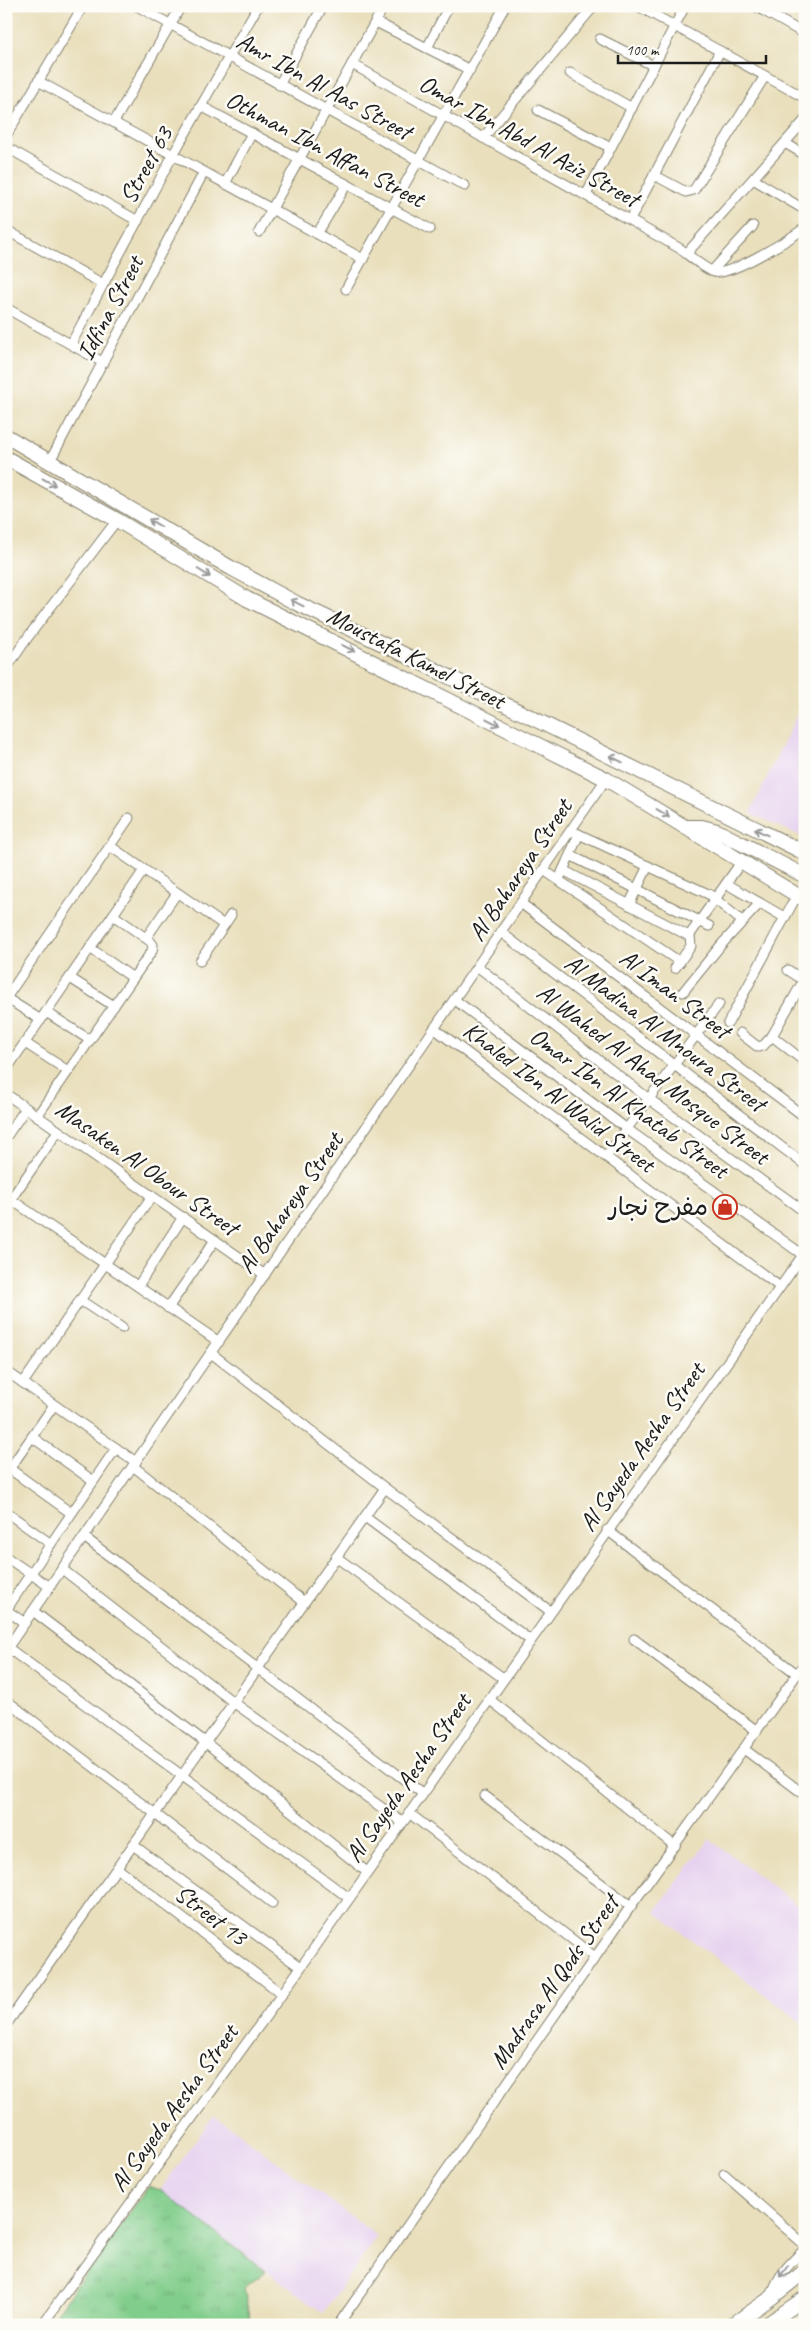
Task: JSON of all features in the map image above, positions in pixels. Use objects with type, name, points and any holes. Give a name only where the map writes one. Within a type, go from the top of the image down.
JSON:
[{"type":"main road","name":"Moustafa Kamel Street","points":[[6,436],[231,568],[296,603],[385,645],[805,853]]},
{"type":"main road","name":"Moustafa Kamel Street","points":[[6,458],[118,520],[247,598],[606,779],[801,897]]},
{"type":"main road","points":[[684,826],[702,827],[716,831],[805,876]]},
{"type":"main road","points":[[732,2325],[805,2271]]},
{"type":"main road","points":[[766,2325],[805,2298]]},
{"type":"street","points":[[6,136],[83,6]]},
{"type":"street","name":"Amr Ibn Al Aas Street","points":[[137,6],[465,186]]},
{"type":"street","points":[[114,122],[181,6]]},
{"type":"street","name":"Street 63","points":[[71,344],[173,155],[258,6]]},
{"type":"street","points":[[279,85],[323,6]]},
{"type":"street","points":[[259,232],[384,6]]},
{"type":"street","points":[[427,48],[449,6]]},
{"type":"street","points":[[346,289],[505,6]]},
{"type":"street","points":[[483,138],[594,6]]},
{"type":"street","points":[[638,6],[805,98]]},
{"type":"street","points":[[586,195],[685,6]]},
{"type":"street","points":[[755,6],[805,34]]},
{"type":"street","points":[[376,22],[470,70]]},
{"type":"street","points":[[600,39],[654,66]]},
{"type":"street","points":[[630,220],[720,51]]},
{"type":"street","name":"Omar Ibn Abd Al Aziz Street","points":[[352,64],[630,220],[687,253],[712,271]]},
{"type":"street","points":[[570,73],[632,108]]},
{"type":"street","points":[[654,175],[686,192],[694,190],[765,76]]},
{"type":"street","points":[[38,82],[363,259]]},
{"type":"street","name":"Othman Ibn Affan Street","points":[[201,106],[430,229]]},
{"type":"street","points":[[538,110],[611,148]]},
{"type":"street","points":[[687,253],[805,120]]},
{"type":"street","points":[[225,184],[252,133]]},
{"type":"street","points":[[785,143],[805,155]]},
{"type":"street","points":[[6,146],[138,221]]},
{"type":"street","name":"Idfina Street","points":[[50,461],[104,363],[204,172]]},
{"type":"street","points":[[753,179],[805,210]]},
{"type":"street","points":[[317,234],[347,184]]},
{"type":"street","points":[[712,271],[753,226]]},
{"type":"street","points":[[712,271],[722,273],[745,263],[805,228]]},
{"type":"street","points":[[6,230],[103,284]]},
{"type":"street","points":[[6,308],[104,363]]},
{"type":"street","points":[[6,669],[28,637],[118,520]]},
{"type":"street","name":"Al Bahareya Street","points":[[7,1649],[544,871],[576,832],[606,779]]},
{"type":"street","points":[[90,1040],[6,998],[129,818]]},
{"type":"street","points":[[559,880],[570,855],[576,832],[716,899],[743,922]]},
{"type":"street","points":[[110,846],[224,925]]},
{"type":"street","points":[[570,855],[705,923]]},
{"type":"street","points":[[690,936],[705,923],[716,899],[742,862]]},
{"type":"street","points":[[629,905],[648,866]]},
{"type":"street","points":[[6,1070],[144,870]]},
{"type":"street","points":[[563,870],[690,936]]},
{"type":"street","points":[[544,871],[678,965],[691,946],[690,936]]},
{"type":"street","points":[[728,884],[784,917]]},
{"type":"street","points":[[146,938],[177,893]]},
{"type":"street","points":[[728,1023],[784,917],[801,897]]},
{"type":"street","points":[[683,992],[760,903]]},
{"type":"street","name":"Al Iman Street","points":[[522,904],[805,1117]]},
{"type":"street","points":[[37,1116],[153,948],[152,943],[146,938],[113,915]]},
{"type":"street","points":[[200,961],[231,915]]},
{"type":"street","name":"Al Madina Al Mnoura Street","points":[[502,933],[805,1165]]},
{"type":"street","points":[[90,948],[133,978]]},
{"type":"street","name":"Al Wahed Al Ahad Mosque Street","points":[[478,967],[649,1099],[805,1212]]},
{"type":"street","points":[[740,1033],[758,1047],[764,1046],[773,1038],[804,979],[788,970]]},
{"type":"street","points":[[70,978],[114,1006]]},
{"type":"street","name":"Omar Ibn Al Khatab Street","points":[[456,1000],[627,1128],[804,1254]]},
{"type":"street","points":[[606,1157],[718,1004]]},
{"type":"street","name":"Khaled Ibn Al Walid Street","points":[[435,1029],[780,1287]]},
{"type":"street","points":[[773,1038],[805,1062]]},
{"type":"street","points":[[25,1043],[68,1071]]},
{"type":"street","name":"Masaken Al Obour Street","points":[[6,1094],[265,1275]]},
{"type":"street","points":[[6,1137],[26,1108]]},
{"type":"street","points":[[58,1130],[9,1197],[219,1342]]},
{"type":"street","points":[[24,1384],[152,1196]]},
{"type":"street","points":[[138,1286],[183,1217]]},
{"type":"street","points":[[168,1308],[215,1240]]},
{"type":"street","name":"Al Sayeda Aesha Street","points":[[42,2325],[282,1994],[607,1530],[804,1254]]},
{"type":"street","points":[[80,1300],[122,1328]]},
{"type":"street","points":[[211,1354],[385,1488],[550,1611]]},
{"type":"street","points":[[6,1372],[116,1448],[304,1602]]},
{"type":"street","points":[[54,1405],[32,1438],[7,1470],[72,1513]]},
{"type":"street","points":[[32,1438],[93,1481]]},
{"type":"street","points":[[25,1623],[6,1610],[116,1448]]},
{"type":"street","points":[[6,2025],[385,1488]]},
{"type":"street","points":[[6,1512],[51,1544]]},
{"type":"street","points":[[365,1517],[530,1640]]},
{"type":"street","points":[[607,1530],[797,1674]]},
{"type":"street","points":[[84,1537],[422,1794]]},
{"type":"street","points":[[6,1557],[50,1587]]},
{"type":"street","points":[[336,1557],[503,1678]]},
{"type":"street","points":[[62,1569],[233,1702],[402,1822]]},
{"type":"street","points":[[33,1611],[205,1742],[367,1872]]},
{"type":"street","points":[[634,1639],[757,1731]]},
{"type":"street","points":[[7,1649],[349,1898]]},
{"type":"street","name":"Madrasa Al Qods Street","points":[[338,2325],[631,1906],[805,1663]]},
{"type":"street","points":[[489,1699],[675,1846]]},
{"type":"street","points":[[6,1700],[156,1812],[272,1902]]},
{"type":"street","points":[[744,1749],[805,1795]]},
{"type":"street","points":[[485,1796],[631,1906]]},
{"type":"street","points":[[409,1813],[596,1958]]},
{"type":"street","points":[[133,1845],[300,1967]]},
{"type":"street","name":"Street 13","points":[[117,1868],[282,1994]]},
{"type":"street","points":[[724,2174],[805,2245]]},
{"type":"street","points":[[771,2298],[776,2282],[781,2274],[805,2249]]},
{"type":"shaded area","points":[[805,698],[805,838],[750,813]]},
{"type":"shaded area","points":[[709,1839],[805,1911],[805,2025],[655,1912]]},
{"type":"shaded area","points":[[214,2115],[377,2236],[323,2313],[160,2190]]},
{"type":"green space","points":[[149,2186],[160,2190],[266,2271],[244,2288],[249,2317],[254,2325],[48,2325]]},
{"type":"place","name":"مفرح نجار","points":[[725,1207]]}]
